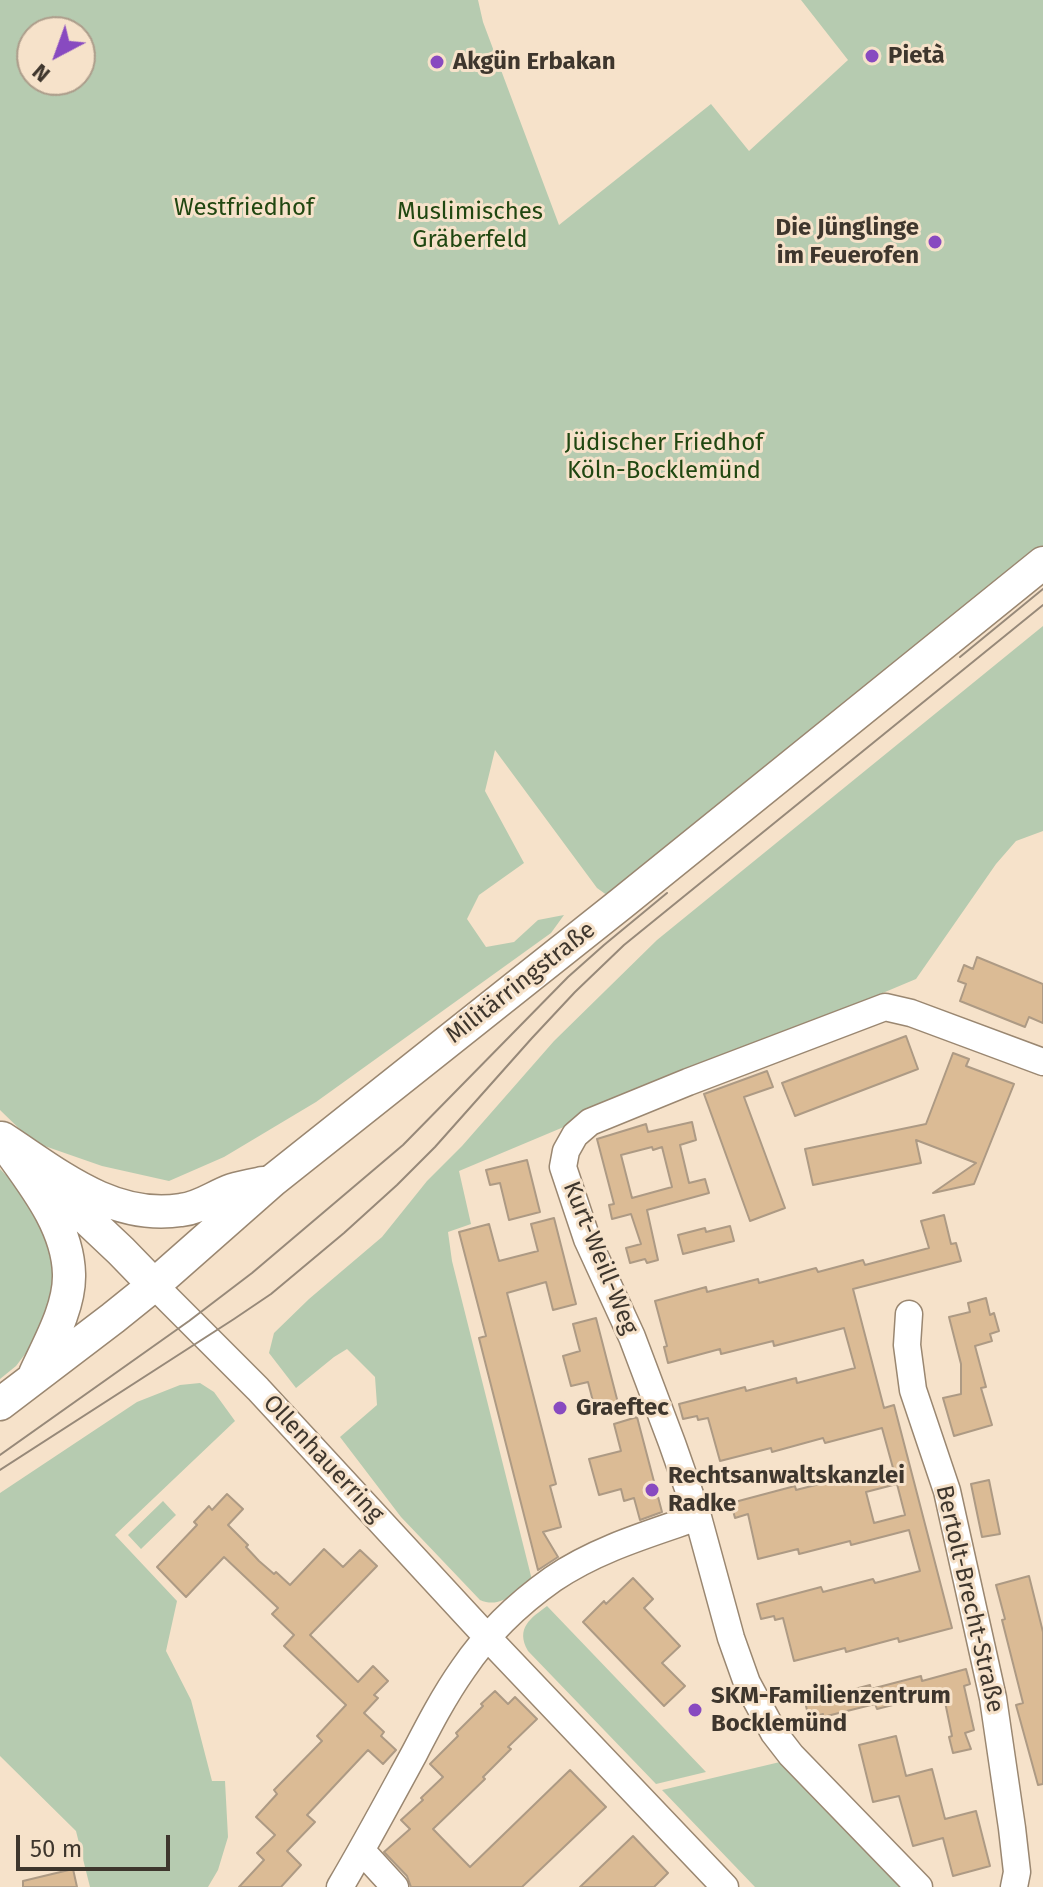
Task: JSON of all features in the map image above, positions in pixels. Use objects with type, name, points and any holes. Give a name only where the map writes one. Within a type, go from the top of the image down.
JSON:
[{"type":"main road","name":"Militärringstraße","points":[[0,1404],[154,1285],[272,1181],[1043,563]]},
{"type":"main road","points":[[1,1137],[86,1192],[148,1212],[182,1210],[231,1190],[272,1181]]},
{"type":"main road","points":[[1,1137],[154,1285]]},
{"type":"main road","points":[[1,1137],[41,1194],[62,1240],[69,1273],[60,1320],[32,1380]]},
{"type":"street","name":"Kurt-Weill-Weg","points":[[919,1887],[791,1755],[774,1733],[747,1683],[731,1638],[698,1517],[632,1337],[587,1239],[563,1167],[566,1151],[575,1135],[590,1122],[885,1007],[911,1013],[1043,1062]]},
{"type":"street","name":"Ollenhauerring","points":[[154,1285],[258,1389],[488,1638],[725,1887]]},
{"type":"street","name":"Bertolt-Brecht-Straße","points":[[909,1314],[907,1345],[913,1390],[947,1491],[993,1698],[1017,1872],[1014,1887]]},
{"type":"street","points":[[340,1887],[432,1719],[463,1668],[488,1638],[529,1598],[573,1567],[610,1548],[698,1517]]},
{"type":"street","points":[[362,1851],[395,1887]]},
{"type":"green space","points":[[0,0],[478,0],[483,22],[559,225],[711,104],[749,151],[848,60],[801,0],[1043,0],[1043,552],[611,898],[597,888],[495,750],[485,791],[524,863],[479,895],[467,919],[486,947],[514,942],[538,920],[564,915],[551,933],[316,1102],[224,1157],[169,1181],[102,1166],[33,1142],[0,1110]]},
{"type":"green space","points":[[1043,626],[1043,831],[1016,841],[996,864],[916,979],[459,1171],[471,1224],[448,1232],[452,1261],[532,1580],[501,1601],[480,1600],[401,1517],[340,1437],[377,1405],[375,1377],[347,1349],[296,1388],[269,1353],[274,1333],[382,1237],[427,1181],[462,1146],[554,1041],[657,940]]},
{"type":"green space","points":[[0,1169],[22,1191],[47,1231],[57,1262],[49,1323],[16,1366],[0,1379]]},
{"type":"green space","points":[[200,1383],[214,1392],[235,1421],[115,1535],[177,1601],[166,1651],[191,1700],[212,1781],[225,1781],[228,1837],[218,1870],[208,1887],[90,1887],[76,1831],[0,1756],[0,1493],[137,1402],[180,1385]]},
{"type":"green space","points":[[163,1501],[176,1515],[141,1549],[128,1535]]},
{"type":"green space","points":[[547,1606],[706,1772],[656,1784],[528,1651],[524,1643],[524,1630],[531,1619]]},
{"type":"green space","points":[[780,1762],[901,1887],[755,1887],[662,1790]]},
{"type":"building","points":[[977,957],[1043,984],[1043,1023],[1029,1017],[1025,1027],[960,1001],[966,984],[958,981],[964,965],[973,969]]},
{"type":"building","points":[[906,1036],[918,1069],[795,1116],[782,1083]]},
{"type":"building","points":[[953,1053],[969,1059],[966,1066],[1014,1084],[974,1184],[933,1193],[976,1163],[916,1140],[921,1163],[813,1185],[805,1149],[926,1124]]},
{"type":"building","points":[[767,1071],[773,1087],[744,1097],[785,1208],[750,1221],[704,1094]]},
{"type":"building","points":[[692,1122],[696,1140],[680,1145],[689,1183],[705,1179],[709,1193],[647,1210],[658,1260],[630,1263],[626,1248],[641,1244],[631,1214],[612,1219],[609,1205],[614,1204],[597,1139],[646,1124],[648,1132]],"holes":[[[652,1147],[653,1150],[662,1147],[672,1187],[632,1198],[621,1155]]]},
{"type":"building","points":[[527,1160],[540,1212],[509,1220],[500,1183],[490,1185],[486,1170]]},
{"type":"building","points":[[944,1215],[951,1244],[956,1243],[961,1261],[853,1289],[884,1408],[894,1405],[952,1628],[899,1642],[898,1638],[846,1652],[845,1648],[794,1661],[783,1618],[775,1620],[774,1616],[761,1619],[757,1604],[821,1587],[823,1592],[920,1571],[909,1530],[851,1545],[850,1541],[799,1554],[798,1549],[758,1559],[748,1514],[735,1518],[731,1503],[795,1486],[796,1490],[893,1468],[882,1428],[825,1443],[823,1438],[772,1452],[771,1448],[720,1461],[708,1418],[698,1420],[697,1416],[683,1419],[679,1404],[745,1387],[746,1391],[796,1378],[797,1383],[855,1368],[844,1328],[774,1346],[773,1341],[721,1354],[720,1349],[668,1363],[664,1347],[667,1346],[655,1301],[706,1287],[707,1292],[816,1268],[818,1272],[863,1260],[865,1265],[929,1248],[921,1221]],"holes":[[[897,1484],[905,1515],[874,1523],[866,1492]]]},
{"type":"building","points":[[554,1218],[576,1304],[553,1310],[546,1282],[507,1293],[556,1484],[550,1486],[561,1527],[543,1532],[558,1557],[538,1570],[479,1338],[486,1336],[459,1232],[489,1224],[499,1261],[538,1251],[531,1224]]},
{"type":"building","points":[[730,1226],[734,1241],[683,1254],[678,1235]]},
{"type":"building","points":[[986,1298],[990,1315],[994,1313],[999,1331],[990,1334],[992,1341],[975,1346],[986,1387],[981,1388],[992,1425],[954,1436],[943,1398],[961,1394],[961,1364],[949,1317],[970,1312],[968,1303]]},
{"type":"building","points":[[596,1318],[618,1403],[595,1409],[588,1382],[571,1386],[563,1356],[580,1351],[573,1324]]},
{"type":"building","points":[[637,1417],[662,1512],[640,1520],[634,1498],[624,1501],[621,1489],[599,1495],[589,1459],[621,1451],[614,1424]]},
{"type":"building","points":[[989,1480],[1000,1534],[982,1537],[971,1484]]},
{"type":"building","points":[[227,1494],[243,1509],[228,1525],[259,1561],[290,1585],[324,1549],[343,1567],[360,1550],[377,1566],[310,1635],[358,1682],[373,1666],[388,1681],[374,1695],[378,1698],[364,1713],[384,1732],[381,1736],[396,1750],[383,1764],[368,1750],[307,1815],[315,1822],[287,1851],[301,1865],[281,1887],[239,1887],[264,1860],[257,1853],[275,1835],[256,1817],[277,1794],[274,1790],[322,1741],[317,1736],[346,1705],[284,1646],[294,1635],[272,1614],[278,1608],[224,1557],[186,1597],[157,1567],[197,1525],[194,1522],[209,1506],[212,1510]]},
{"type":"building","points":[[1029,1576],[1043,1632],[1043,1784],[1038,1785],[1016,1705],[1023,1703],[996,1585]]},
{"type":"building","points":[[633,1578],[653,1599],[644,1608],[680,1646],[662,1663],[685,1686],[664,1706],[583,1622]]},
{"type":"building","points":[[966,1669],[970,1684],[964,1686],[974,1730],[965,1733],[971,1749],[953,1753],[944,1697],[929,1701],[928,1696],[877,1709],[875,1704],[809,1718],[805,1702],[870,1685],[871,1689],[921,1676],[922,1681]]},
{"type":"building","points":[[495,1691],[508,1704],[515,1697],[537,1719],[508,1747],[511,1749],[483,1777],[485,1779],[433,1829],[470,1867],[570,1770],[606,1807],[522,1887],[411,1887],[407,1876],[384,1852],[410,1829],[401,1820],[443,1777],[430,1764]]},
{"type":"building","points":[[896,1736],[906,1776],[932,1769],[945,1819],[976,1811],[990,1866],[953,1876],[943,1838],[913,1846],[899,1796],[873,1802],[859,1745]]},
{"type":"building","points":[[633,1836],[668,1873],[654,1887],[580,1887]]},
{"type":"building","points":[[73,1869],[77,1887],[23,1887],[23,1881]]},
{"type":"tram line","points":[[960,657],[1043,589]]},
{"type":"tram line","points":[[0,1470],[271,1294],[397,1185],[575,992],[624,945],[1043,605]]},
{"type":"tram line","points":[[0,1455],[252,1273],[403,1145],[568,977],[667,893]]},
{"type":"place","name":"Pietà","points":[[872,56]]},
{"type":"place","name":"Akgün Erbakan","points":[[437,62]]},
{"type":"place","name":"Die Jünglinge im Feuerofen","points":[[935,242]]},
{"type":"place","name":"Graeftec","points":[[560,1408]]},
{"type":"place","name":"Rechtsanwaltskanzlei Radke","points":[[652,1490]]},
{"type":"place","name":"SKM-Familienzentrum Bocklemünd","points":[[695,1710]]},
{"type":"park label","name":"Westfriedhof","points":[[244,208]]},
{"type":"park label","name":"Muslimisches Gräberfeld","points":[[470,226]]},
{"type":"park label","name":"Jüdischer Friedhof Köln-Bocklemünd","points":[[664,457]]}]
